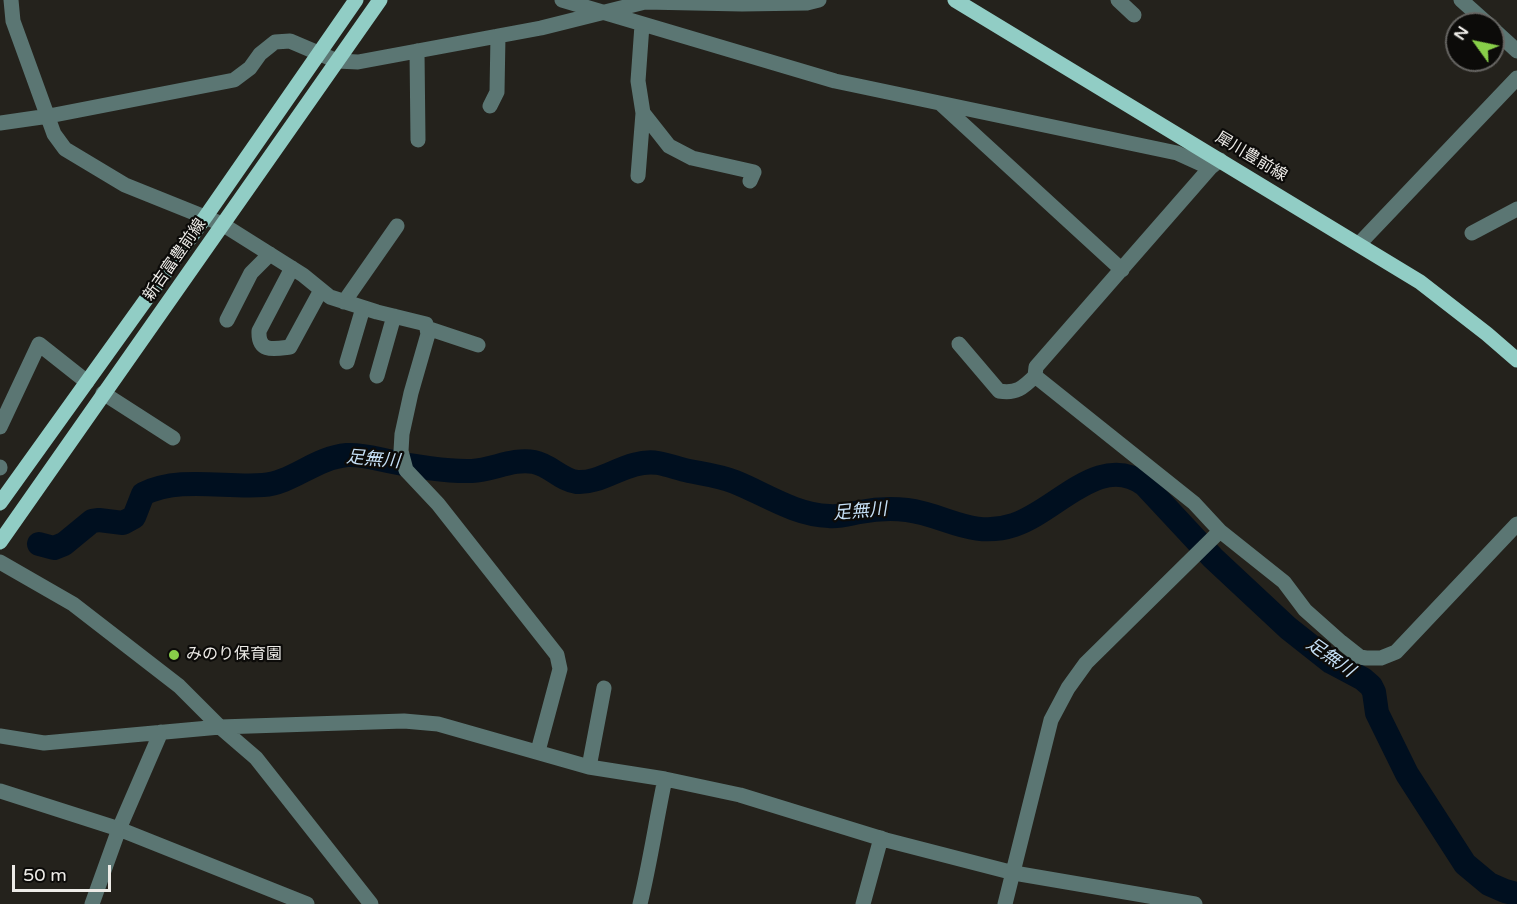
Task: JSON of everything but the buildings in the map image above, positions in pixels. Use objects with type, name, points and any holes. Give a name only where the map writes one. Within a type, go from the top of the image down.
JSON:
[{"type":"main road","name":"新吉富豊前線","points":[[0,502],[206,216],[356,0]]},
{"type":"main road","name":"新吉富豊前線","points":[[0,542],[380,0]]},
{"type":"main road","name":"犀川豊前線","points":[[955,0],[1215,164],[1359,244],[1420,282],[1517,360]]},
{"type":"street","points":[[11,0],[13,21],[54,134],[65,149],[125,185],[206,216],[292,268],[330,297],[426,324],[428,334],[411,393],[400,451],[406,470],[438,504],[557,656],[560,669],[538,751]]},
{"type":"street","points":[[562,0],[835,81],[1177,153],[1215,164],[1036,367],[1035,376],[1022,390],[1011,393],[999,391],[959,344]]},
{"type":"street","points":[[0,123],[49,116],[234,80],[250,68],[260,54],[275,42],[290,41],[337,61],[358,62],[604,14],[645,2],[742,4],[807,3],[819,0]]},
{"type":"street","points":[[1118,0],[1134,15]]},
{"type":"street","points":[[1461,0],[1474,12]]},
{"type":"street","points":[[638,176],[643,113],[638,81],[642,25]]},
{"type":"street","points":[[490,106],[496,92],[498,36]]},
{"type":"street","points":[[1505,40],[1517,51]]},
{"type":"street","points":[[417,51],[418,140]]},
{"type":"street","points":[[1359,244],[1517,78]]},
{"type":"street","points":[[942,104],[1122,270]]},
{"type":"street","points":[[643,113],[669,146],[692,158],[753,172],[750,181]]},
{"type":"street","points":[[1472,233],[1517,209]]},
{"type":"street","points":[[344,302],[397,226]]},
{"type":"street","points":[[227,320],[251,273],[270,255]]},
{"type":"street","points":[[292,268],[259,331],[258,339],[261,344],[271,350],[290,347],[321,290]]},
{"type":"street","points":[[347,362],[363,308]]},
{"type":"street","points":[[377,376],[394,316]]},
{"type":"street","points":[[427,328],[478,345]]},
{"type":"street","points":[[0,427],[39,344],[87,382]]},
{"type":"street","points":[[1035,376],[1194,503],[1220,531],[1284,582],[1305,610],[1360,657],[1372,659],[1389,656],[1396,652],[1517,524]]},
{"type":"street","points":[[103,393],[173,438]]},
{"type":"street","points":[[1005,904],[1051,720],[1068,688],[1086,663],[1220,531]]},
{"type":"street","points":[[0,562],[73,604],[179,686],[220,727],[256,758],[371,904]]},
{"type":"street","points":[[589,767],[604,688]]},
{"type":"street","points":[[0,736],[44,743],[220,727],[404,721],[438,724],[589,767],[665,779],[740,795],[881,838],[1014,873],[1195,904]]},
{"type":"street","points":[[92,904],[119,828],[161,732]]},
{"type":"street","points":[[640,904],[652,856],[665,779]]},
{"type":"street","points":[[0,791],[119,828],[307,904]]},
{"type":"street","points":[[863,904],[881,838]]},
{"type":"waterway","name":"足無川","points":[[39,544],[54,548],[64,544],[92,521],[123,523],[134,517],[143,494],[157,489],[187,484],[263,485],[284,480],[324,461],[347,455],[463,471],[526,461],[545,466],[577,482],[587,482],[636,464],[658,463],[729,480],[792,508],[816,515],[837,516],[901,509],[959,525],[985,529],[999,529],[1030,518],[1095,479],[1112,475],[1128,476],[1145,485],[1213,558],[1288,628],[1331,662],[1363,679],[1371,686],[1377,713],[1407,774],[1465,864],[1489,884],[1517,894]]},
{"type":"place","name":"みのり保育園","points":[[174,655]]}]
